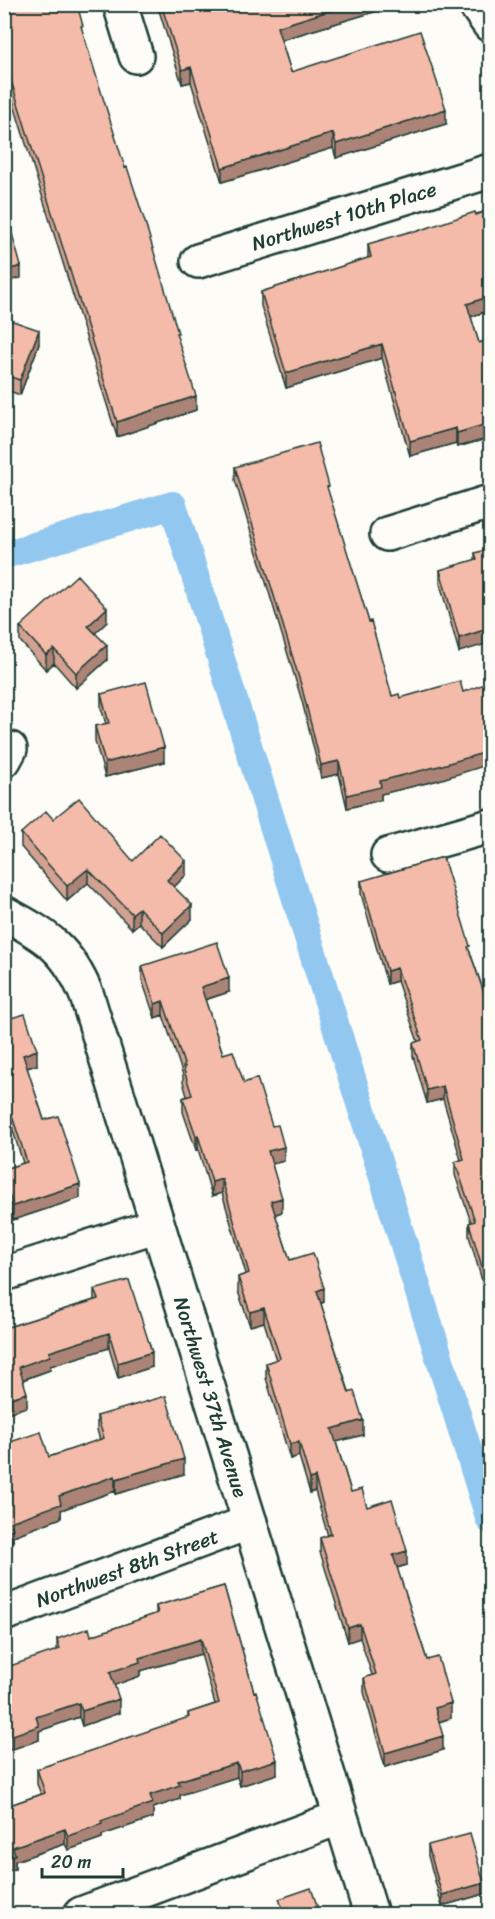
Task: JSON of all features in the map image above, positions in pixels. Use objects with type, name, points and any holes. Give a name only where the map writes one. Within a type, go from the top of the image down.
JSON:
[{"type":"street","points":[[120,4],[136,56]]},
{"type":"street","points":[[475,4],[490,25]]},
{"type":"street","name":"Northwest 10th Place","points":[[198,261],[490,171]]},
{"type":"street","points":[[387,534],[490,502]]},
{"type":"street","points":[[388,855],[489,830]]},
{"type":"street","name":"Northwest 37th Avenue","points":[[4,913],[38,931],[55,944],[69,959],[87,996],[370,1914]]},
{"type":"street","points":[[4,1274],[158,1226]]},
{"type":"street","name":"Northwest 8th Street","points":[[4,1614],[249,1522]]},
{"type":"street","points":[[81,1914],[340,1817]]},
{"type":"building","points":[[4,4],[77,4],[83,26],[81,26],[125,168],[127,167],[145,222],[196,396],[117,422],[4,58]]},
{"type":"building","points":[[161,4],[351,4],[277,27],[291,72],[420,31],[446,109],[336,144],[333,133],[222,168],[191,67],[182,70]]},
{"type":"building","points":[[490,210],[490,296],[467,304],[479,343],[490,339],[490,423],[457,433],[456,428],[410,441],[382,344],[286,373],[261,292],[371,257],[368,244],[412,231],[412,233],[475,212],[476,215]]},
{"type":"building","points":[[7,216],[21,266],[4,271],[4,217]]},
{"type":"building","points":[[4,318],[39,330],[20,380],[4,375]]},
{"type":"building","points":[[317,443],[329,486],[327,487],[369,622],[371,621],[392,696],[399,694],[400,698],[460,681],[463,692],[490,682],[490,751],[380,781],[381,787],[347,795],[339,761],[321,765],[302,688],[235,467]]},
{"type":"building","points":[[490,549],[490,628],[459,638],[440,570],[477,559],[475,553]]},
{"type":"building","points":[[77,575],[107,608],[88,626],[107,645],[76,673],[54,649],[46,655],[20,627]]},
{"type":"building","points":[[146,682],[164,747],[105,763],[95,726],[109,723],[101,694]]},
{"type":"building","points":[[79,798],[133,861],[160,834],[186,861],[167,880],[192,905],[163,933],[139,908],[132,914],[88,869],[67,886],[21,833],[46,811],[53,819]]},
{"type":"building","points":[[443,857],[470,946],[468,947],[490,1010],[490,1294],[469,1223],[475,1221],[455,1162],[464,1159],[443,1086],[427,1090],[413,1043],[422,1040],[397,968],[387,971],[361,881]]},
{"type":"building","points":[[217,942],[229,978],[201,987],[223,1054],[233,1051],[244,1083],[257,1078],[272,1126],[278,1125],[284,1147],[268,1151],[282,1198],[271,1201],[290,1260],[313,1253],[324,1288],[317,1291],[349,1393],[354,1391],[363,1420],[332,1429],[351,1492],[362,1489],[367,1507],[392,1499],[407,1551],[393,1555],[427,1660],[438,1657],[451,1703],[435,1708],[443,1736],[385,1753],[364,1678],[376,1674],[360,1624],[348,1628],[320,1538],[331,1534],[315,1477],[310,1479],[299,1442],[290,1444],[266,1363],[280,1358],[264,1308],[250,1312],[238,1277],[249,1273],[222,1179],[212,1182],[198,1135],[196,1136],[183,1098],[192,1095],[183,1067],[185,1067],[163,1001],[155,1004],[142,966]]},
{"type":"building","points":[[25,1014],[37,1050],[23,1055],[44,1120],[58,1116],[80,1184],[13,1206],[4,1180],[4,1169],[27,1162],[4,1091],[4,1020]]},
{"type":"building","points":[[129,1280],[152,1352],[118,1363],[109,1333],[49,1352],[50,1356],[19,1367],[27,1393],[4,1400],[4,1319],[8,1327],[98,1299],[94,1290]]},
{"type":"building","points":[[166,1396],[184,1459],[116,1479],[115,1476],[59,1496],[61,1504],[10,1522],[13,1529],[4,1532],[4,1444],[41,1432],[49,1457],[104,1438],[97,1416]]},
{"type":"building","points":[[224,1586],[254,1692],[256,1691],[277,1760],[240,1771],[237,1763],[178,1781],[180,1785],[150,1795],[153,1803],[101,1821],[102,1824],[68,1836],[65,1829],[13,1847],[15,1855],[4,1858],[4,1807],[45,1793],[37,1769],[189,1717],[188,1713],[219,1703],[201,1639],[139,1658],[140,1662],[110,1672],[119,1699],[82,1711],[79,1703],[36,1717],[39,1726],[4,1738],[4,1668],[60,1649],[57,1639],[89,1628],[91,1636],[158,1613],[156,1606]]},
{"type":"building","points":[[470,1834],[484,1883],[442,1895],[428,1845]]},
{"type":"building","points":[[311,1888],[320,1914],[261,1914],[282,1907],[279,1899]]},
{"type":"waterway","points":[[4,555],[173,505],[490,1520]]}]
